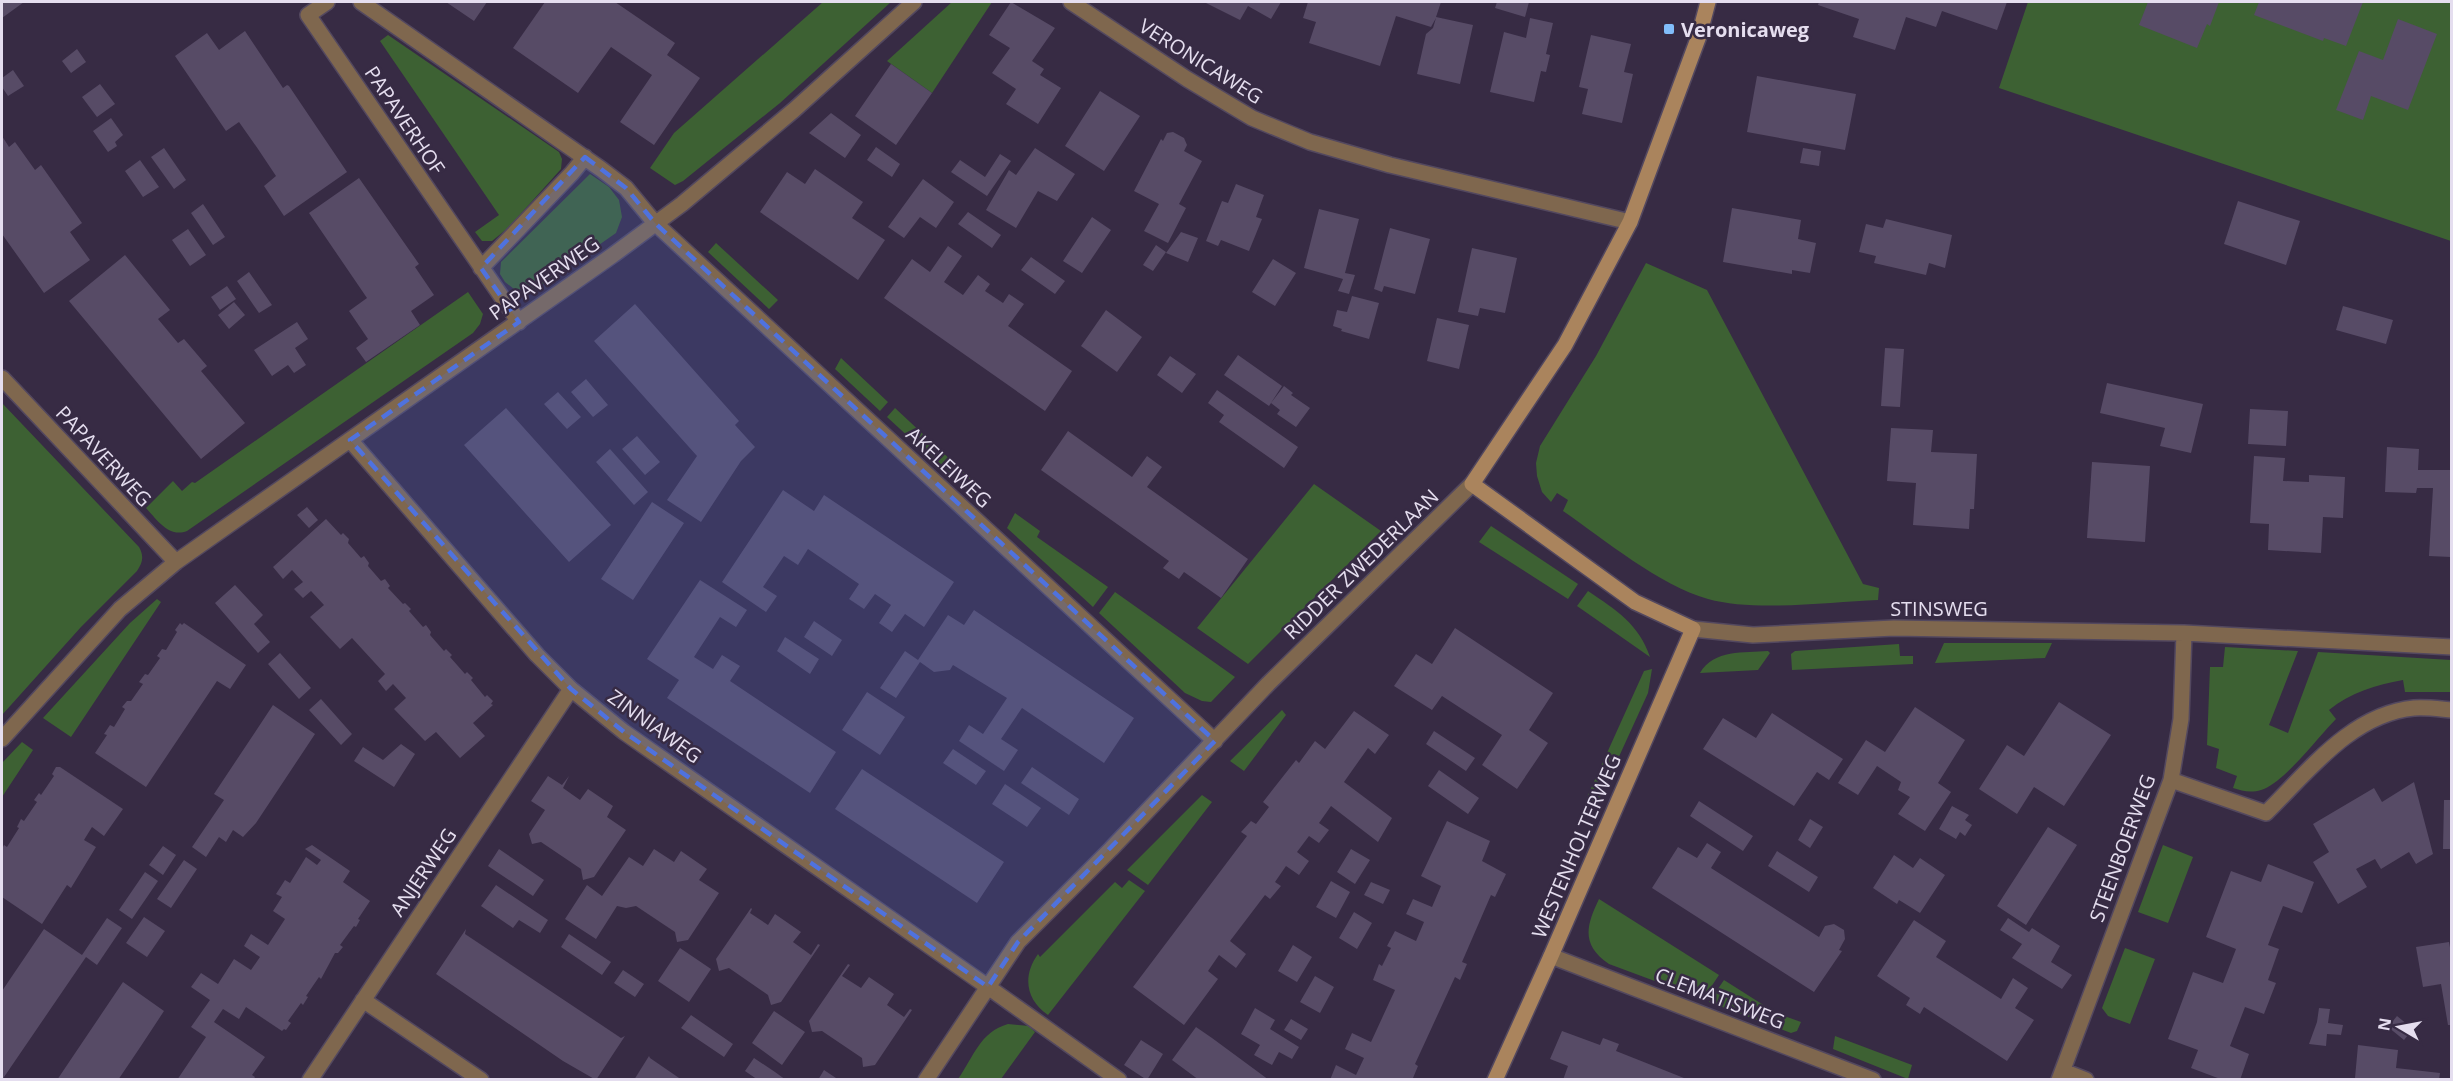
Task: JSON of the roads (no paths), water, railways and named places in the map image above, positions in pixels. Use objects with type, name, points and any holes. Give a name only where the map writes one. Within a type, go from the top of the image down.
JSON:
[{"type":"street","name":"PAPAVERHOF","points":[[327,2],[308,15],[519,322]]},
{"type":"street","points":[[361,2],[585,157],[626,188],[655,223]]},
{"type":"street","name":"PAPAVERWEG","points":[[2,739],[120,609],[176,562],[519,322],[682,204],[794,111],[914,2]]},
{"type":"street","name":"VERONICAWEG","points":[[1071,2],[1187,80],[1252,118],[1300,138],[1390,165],[1630,222]]},
{"type":"street","name":"RIDDER ZWEDERLAAN","points":[[926,1080],[1018,942],[1268,684],[1472,484],[1565,345],[1630,222],[1699,36],[1708,2]]},
{"type":"street","points":[[481,268],[585,157]]},
{"type":"street","name":"AKELEIWEG","points":[[655,223],[1215,741]]},
{"type":"street","name":"PAPAVERWEG","points":[[2,378],[176,562]]},
{"type":"street","name":"ZINNIAWEG","points":[[350,440],[537,655],[571,689],[624,732],[1119,1080]]},
{"type":"street","name":"STINSWEG","points":[[1472,484],[1635,602],[1693,629],[1753,635],[1894,628],[2184,633],[2451,647]]},
{"type":"street","name":"WESTENHOLTERWEG","points":[[1495,1080],[1693,629]]},
{"type":"street","name":"STEENBOERWEG","points":[[2086,1080],[2061,1075],[2171,780],[2181,719],[2184,633]]},
{"type":"street","name":"ANJERWEG","points":[[310,1080],[571,689]]},
{"type":"street","points":[[2171,780],[2266,813],[2347,734],[2377,717],[2414,708],[2451,710]]},
{"type":"street","name":"CLEMATISWEG","points":[[1551,956],[1873,1080]]},
{"type":"street","points":[[363,1000],[482,1080]]},
{"type":"place","name":"Veronicaweg","points":[[1669,29]]}]
